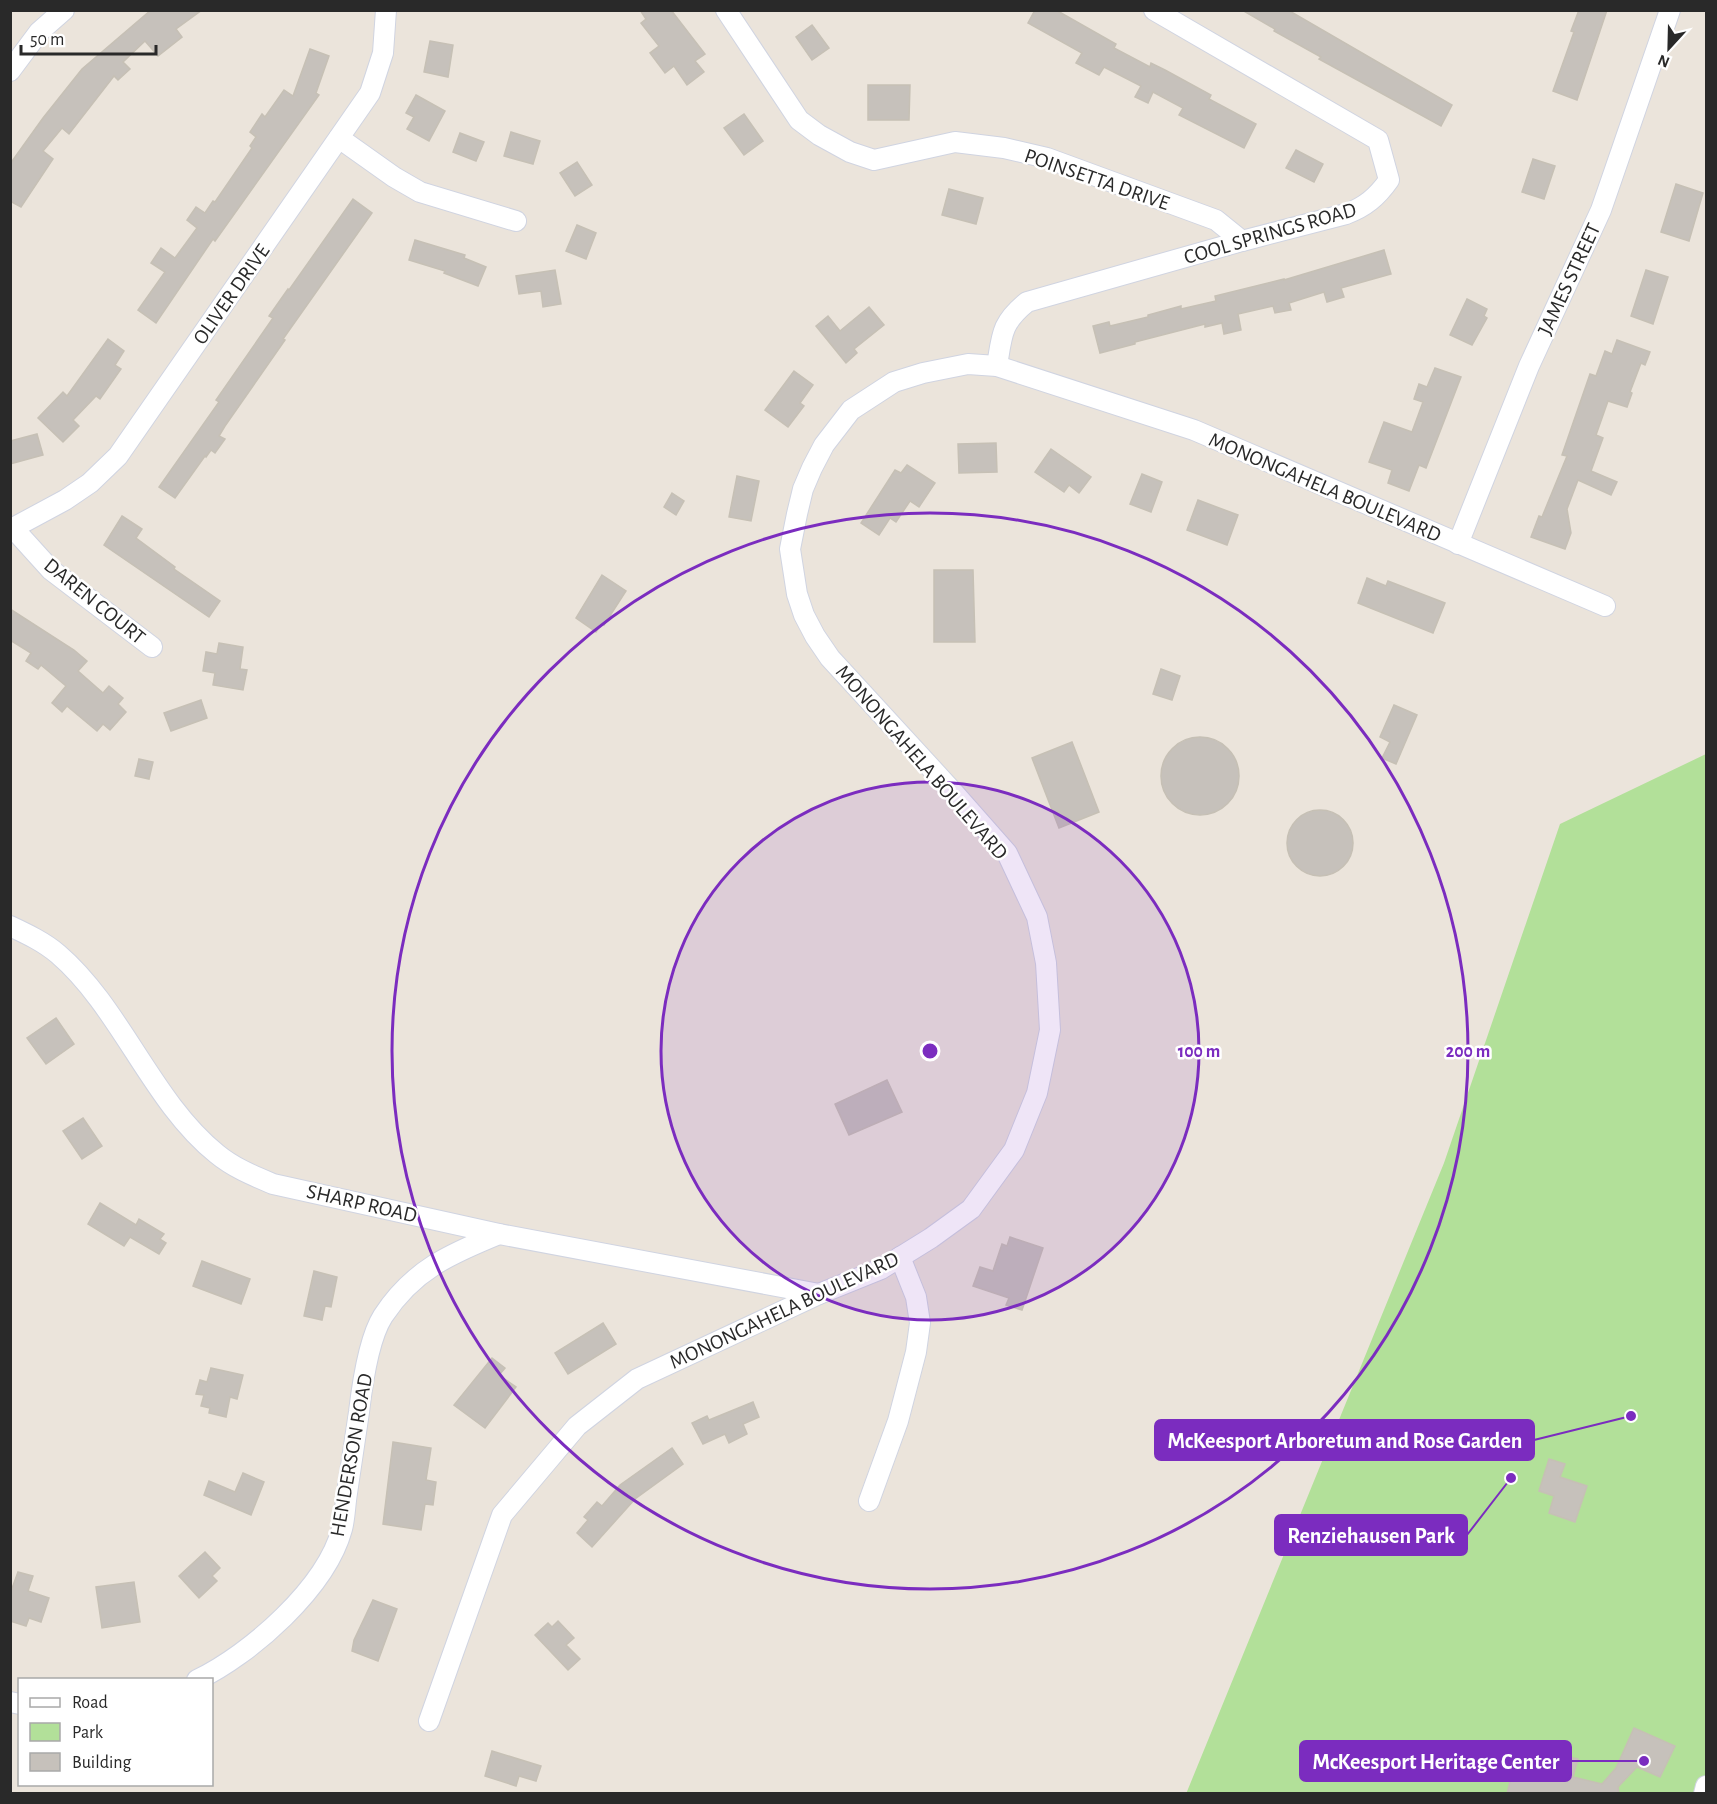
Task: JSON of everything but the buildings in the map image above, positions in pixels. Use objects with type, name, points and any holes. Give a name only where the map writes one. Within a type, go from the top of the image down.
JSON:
[{"type":"street","points":[[10,71],[39,32],[64,10]]},
{"type":"street","name":"OLIVER DRIVE","points":[[12,528],[65,500],[90,483],[118,456],[370,93],[382,53],[386,10]]},
{"type":"street","name":"POINSETTA DRIVE","points":[[726,10],[799,120],[819,135],[850,152],[874,160],[955,142],[1004,148],[1047,158],[1216,220],[1242,241]]},
{"type":"street","name":"COOL SPRINGS ROAD","points":[[997,366],[1003,330],[1012,313],[1027,302],[1346,214],[1361,208],[1378,195],[1389,180],[1378,140],[1154,10]]},
{"type":"street","name":"JAMES STREET","points":[[1458,544],[1529,366],[1600,210],[1670,10]]},
{"type":"street","points":[[339,138],[394,177],[420,192],[516,221]]},
{"type":"street","name":"MONONGAHELA BOULEVARD","points":[[429,1721],[502,1515],[577,1426],[637,1379],[819,1294],[881,1269],[931,1238],[971,1209],[1014,1150],[1037,1093],[1050,1030],[1046,963],[1037,917],[1006,853],[830,658],[804,615],[797,594],[790,549],[797,514],[812,468],[824,445],[851,410],[894,382],[923,373],[968,364],[997,366],[1194,430],[1605,606]]},
{"type":"street","name":"DAREN COURT","points":[[12,528],[51,570],[152,647]]},
{"type":"street","name":"SHARP ROAD","points":[[10,926],[58,953],[90,987],[189,1129],[218,1155],[241,1170],[273,1184],[499,1234],[819,1294]]},
{"type":"street","name":"HENDERSON ROAD","points":[[201,1678],[262,1637],[303,1596],[326,1567],[342,1530],[365,1371],[381,1319],[418,1275],[454,1252],[499,1234]]},
{"type":"street","points":[[869,1501],[898,1421],[912,1371],[920,1323],[916,1297],[900,1257]]},
{"type":"street","points":[[1704,1794],[1707,1786]]},
{"type":"green space","points":[[1706,754],[1706,1793],[1186,1794],[1444,1163],[1560,824]]},
{"type":"place","name":"McKeesport Arboretum and Rose Garden","points":[[1631,1416]]},
{"type":"place","name":"Renziehausen Park","points":[[1511,1478]]},
{"type":"place","name":"McKeesport Heritage Center","points":[[1644,1761]]}]
